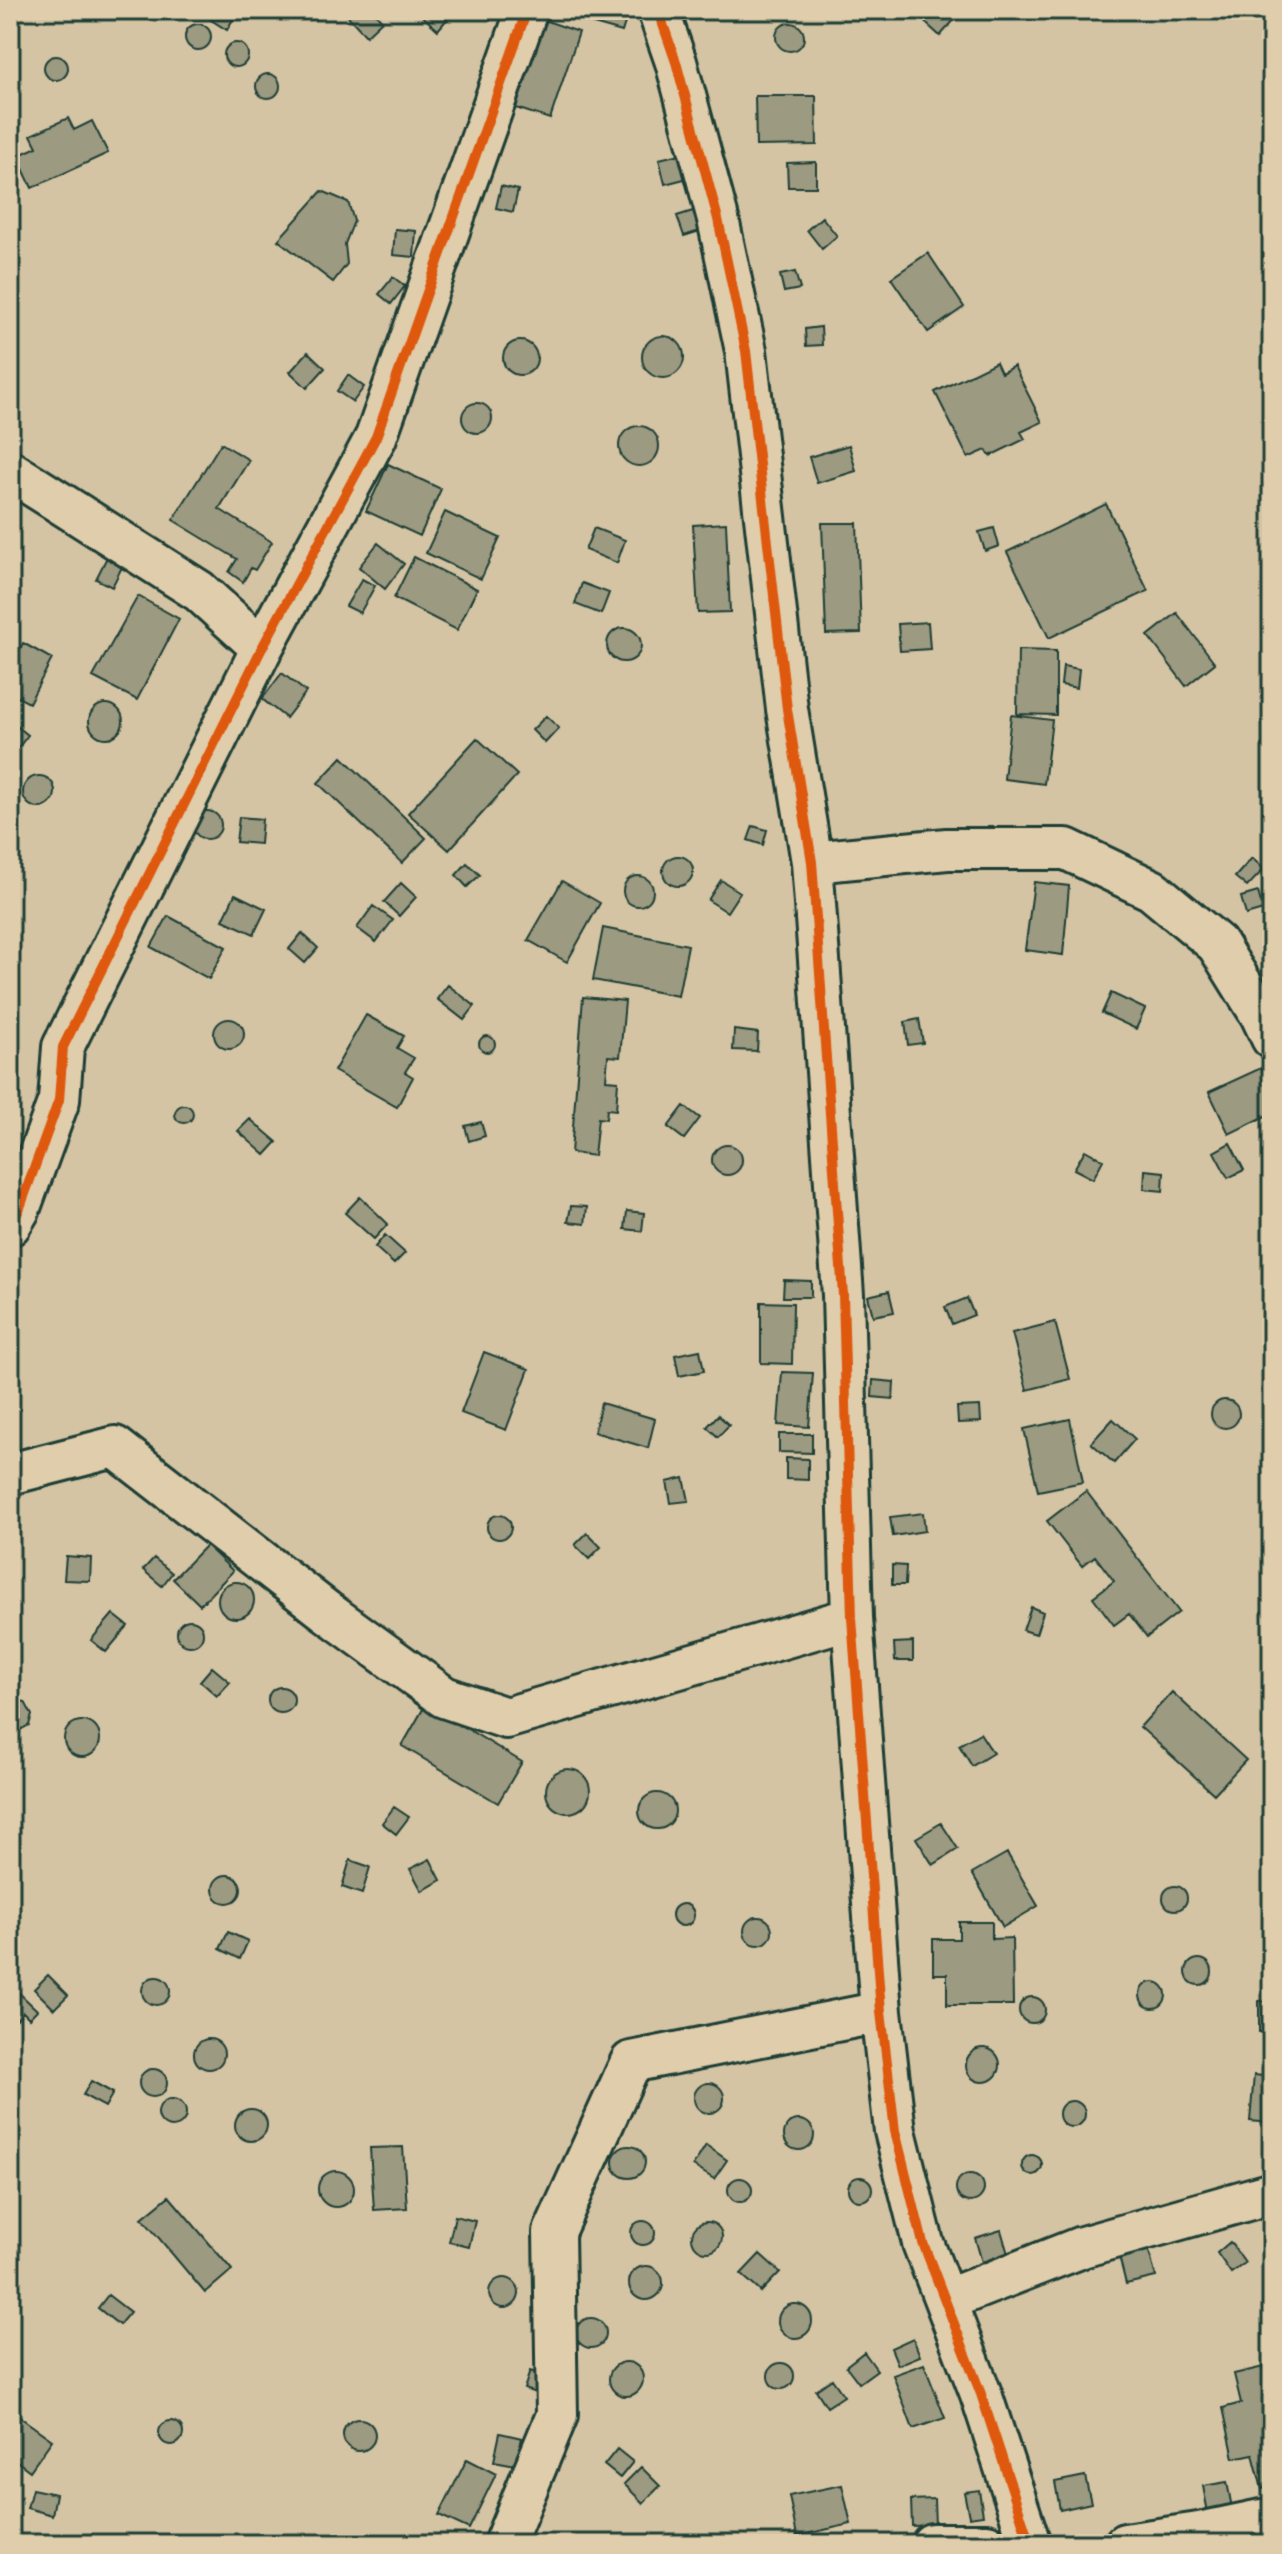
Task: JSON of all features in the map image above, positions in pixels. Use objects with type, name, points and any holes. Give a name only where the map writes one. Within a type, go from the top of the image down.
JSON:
[{"type":"street","points":[[10,1225],[19,1210],[59,1100],[63,1047],[262,648],[376,437],[527,10]]},
{"type":"street","points":[[658,10],[676,62],[718,219],[746,351],[787,709],[812,862],[843,1295],[852,1618],[881,2012],[895,2131],[923,2243],[981,2394],[1030,2544]]},
{"type":"street","points":[[10,471],[199,591],[262,648]]},
{"type":"street","points":[[812,862],[947,849],[1066,849],[1152,890],[1217,944],[1272,1038]]},
{"type":"street","points":[[10,1474],[115,1447],[326,1611],[444,1697],[506,1718],[852,1618]]},
{"type":"street","points":[[504,2544],[557,2415],[554,2232],[631,2062],[881,2012]]},
{"type":"street","points":[[946,2300],[1082,2247],[1272,2193]]},
{"type":"street","points":[[1125,2544],[1272,2520]]},
{"type":"street","points":[[932,2544],[987,2544]]},
{"type":"building","points":[[217,10],[238,10],[227,30],[211,20]]},
{"type":"building","points":[[352,10],[373,10],[382,21],[366,36],[347,15]]},
{"type":"building","points":[[425,10],[453,12],[438,30],[421,15]]},
{"type":"building","points":[[559,10],[629,10],[622,32],[558,14]]},
{"type":"building","points":[[922,10],[963,10],[940,36],[917,15]]},
{"type":"building","points":[[544,20],[579,32],[550,119],[516,108]]},
{"type":"building","points":[[790,23],[800,27],[804,37],[800,47],[790,51],[780,47],[776,37],[780,27]]},
{"type":"building","points":[[198,24],[207,28],[211,37],[207,46],[198,50],[189,46],[185,37],[189,28]]},
{"type":"building","points":[[236,43],[247,50],[248,55],[241,66],[236,67],[225,60],[224,55],[231,44]]},
{"type":"building","points":[[56,56],[67,63],[68,68],[61,79],[56,80],[45,73],[44,68],[51,57]]},
{"type":"building","points":[[268,74],[279,81],[280,86],[273,97],[268,98],[257,91],[256,86],[263,75]]},
{"type":"building","points":[[755,96],[816,96],[817,145],[756,146]]},
{"type":"building","points":[[68,118],[74,130],[92,121],[108,153],[32,188],[17,156],[37,147],[31,135]]},
{"type":"building","points":[[685,153],[692,177],[665,184],[659,159]]},
{"type":"building","points":[[816,162],[816,187],[788,187],[787,163]]},
{"type":"building","points":[[501,186],[518,190],[513,212],[496,208]]},
{"type":"building","points":[[322,191],[348,202],[354,221],[345,244],[347,264],[333,282],[278,240]]},
{"type":"building","points":[[696,210],[703,230],[684,236],[677,216]]},
{"type":"building","points":[[822,217],[837,236],[822,249],[807,230]]},
{"type":"building","points":[[395,229],[416,231],[414,257],[393,255]]},
{"type":"building","points":[[928,253],[964,307],[928,332],[891,278]]},
{"type":"building","points":[[795,272],[800,289],[784,292],[780,275]]},
{"type":"building","points":[[393,277],[405,286],[391,304],[379,294]]},
{"type":"building","points":[[821,327],[822,345],[806,346],[805,329]]},
{"type":"building","points":[[663,336],[678,342],[684,357],[678,372],[663,378],[648,372],[642,357],[648,342]]},
{"type":"building","points":[[520,341],[532,346],[537,358],[532,370],[520,375],[508,370],[503,358],[508,346]]},
{"type":"building","points":[[308,352],[325,368],[307,388],[290,372]]},
{"type":"building","points":[[996,362],[1001,373],[1014,366],[1042,422],[1021,432],[1025,439],[990,456],[986,450],[968,458],[935,392]]},
{"type":"building","points":[[348,375],[364,387],[353,402],[337,391]]},
{"type":"building","points":[[477,403],[488,407],[492,418],[488,429],[477,433],[466,429],[462,418],[466,407]]},
{"type":"building","points":[[639,426],[653,432],[659,446],[653,460],[639,466],[625,460],[619,446],[625,432]]},
{"type":"building","points":[[221,443],[249,460],[219,509],[272,542],[255,570],[251,568],[243,582],[229,572],[237,559],[173,520]]},
{"type":"building","points":[[849,445],[856,471],[817,483],[809,457]]},
{"type":"building","points":[[388,464],[441,489],[420,536],[366,511]]},
{"type":"building","points":[[1106,504],[1148,591],[1049,638],[1007,552]]},
{"type":"building","points":[[445,512],[500,538],[481,579],[426,553]]},
{"type":"building","points":[[726,523],[730,612],[698,613],[693,525]]},
{"type":"building","points":[[822,523],[857,523],[861,633],[826,634]]},
{"type":"building","points":[[594,528],[625,540],[617,563],[585,550]]},
{"type":"building","points":[[994,528],[999,546],[985,551],[979,532]]},
{"type":"building","points":[[378,543],[404,564],[385,589],[359,567]]},
{"type":"building","points":[[107,557],[123,565],[112,587],[96,579]]},
{"type":"building","points":[[414,557],[477,589],[457,630],[394,598]]},
{"type":"building","points":[[362,579],[375,586],[360,613],[346,606]]},
{"type":"building","points":[[582,583],[609,593],[601,614],[575,604]]},
{"type":"building","points":[[138,596],[179,619],[137,700],[93,677]]},
{"type":"building","points":[[1177,613],[1215,663],[1186,686],[1148,636]]},
{"type":"building","points":[[928,622],[930,649],[900,651],[898,624]]},
{"type":"building","points":[[624,628],[636,633],[641,645],[636,657],[624,662],[612,657],[607,645],[612,633]]},
{"type":"building","points":[[23,643],[52,659],[29,703],[10,693],[10,667]]},
{"type":"building","points":[[1018,650],[1056,651],[1056,715],[1017,714]]},
{"type":"building","points":[[1063,666],[1079,669],[1077,688],[1061,685]]},
{"type":"building","points":[[282,673],[306,692],[286,718],[262,699]]},
{"type":"building","points":[[106,704],[118,709],[123,721],[118,733],[106,738],[94,733],[89,721],[94,709]]},
{"type":"building","points":[[1011,715],[1052,720],[1044,784],[1004,779]]},
{"type":"building","points":[[546,716],[559,728],[545,743],[532,730]]},
{"type":"building","points":[[13,723],[28,735],[15,752],[10,748],[10,727]]},
{"type":"building","points":[[477,738],[517,775],[449,850],[408,813]]},
{"type":"building","points":[[342,757],[426,838],[402,863],[318,783]]},
{"type":"building","points":[[39,776],[50,781],[55,792],[50,803],[39,808],[28,803],[23,792],[28,781]]},
{"type":"building","points":[[207,811],[217,815],[221,825],[217,835],[207,839],[197,835],[193,825],[197,815]]},
{"type":"building","points":[[239,817],[262,819],[260,844],[236,842]]},
{"type":"building","points":[[753,826],[767,830],[763,845],[748,840]]},
{"type":"building","points":[[678,856],[689,860],[693,871],[689,882],[678,886],[667,882],[663,871],[667,860]]},
{"type":"building","points":[[1252,858],[1264,869],[1247,887],[1235,877]]},
{"type":"building","points":[[467,863],[480,875],[467,887],[456,875]]},
{"type":"building","points":[[638,876],[649,880],[653,891],[649,902],[638,906],[627,902],[623,891],[627,880]]},
{"type":"building","points":[[721,880],[740,892],[727,912],[708,900]]},
{"type":"building","points":[[562,881],[600,903],[567,962],[528,940]]},
{"type":"building","points":[[1034,882],[1069,886],[1063,955],[1025,950]]},
{"type":"building","points":[[401,883],[416,897],[399,916],[384,902]]},
{"type":"building","points":[[1258,892],[1263,910],[1246,915],[1241,897]]},
{"type":"building","points":[[235,894],[266,909],[254,934],[223,920]]},
{"type":"building","points":[[373,906],[393,920],[376,942],[357,928]]},
{"type":"building","points":[[168,916],[226,947],[209,979],[151,947]]},
{"type":"building","points":[[603,928],[688,945],[678,996],[593,980]]},
{"type":"building","points":[[302,933],[318,948],[305,963],[289,949]]},
{"type":"building","points":[[448,985],[475,1006],[464,1020],[437,999]]},
{"type":"building","points":[[1111,993],[1145,1009],[1136,1029],[1102,1013]]},
{"type":"building","points":[[583,997],[625,1001],[620,1057],[608,1056],[606,1080],[618,1081],[616,1110],[607,1109],[606,1119],[598,1118],[594,1156],[571,1153]]},
{"type":"building","points":[[366,1015],[404,1036],[397,1048],[414,1058],[405,1072],[413,1077],[397,1107],[334,1071]]},
{"type":"building","points":[[229,1019],[235,1020],[243,1028],[243,1040],[235,1048],[229,1049],[223,1048],[215,1040],[214,1034],[215,1028],[223,1020]]},
{"type":"building","points":[[919,1019],[923,1043],[908,1045],[905,1022]]},
{"type":"building","points":[[734,1030],[758,1033],[757,1051],[733,1050]]},
{"type":"building","points":[[487,1036],[493,1038],[493,1050],[487,1052],[481,1050],[479,1044],[481,1038]]},
{"type":"building","points":[[1261,1068],[1272,1090],[1272,1113],[1229,1134],[1209,1092]]},
{"type":"building","points":[[184,1105],[193,1114],[184,1123],[175,1114]]},
{"type":"building","points":[[684,1106],[700,1118],[684,1139],[668,1127]]},
{"type":"building","points":[[250,1119],[277,1142],[265,1155],[238,1131]]},
{"type":"building","points":[[481,1122],[485,1136],[469,1141],[465,1126]]},
{"type":"building","points":[[1230,1143],[1244,1170],[1228,1178],[1214,1152]]},
{"type":"building","points":[[727,1145],[738,1149],[742,1160],[738,1171],[727,1175],[716,1171],[712,1160],[716,1149]]},
{"type":"building","points":[[1085,1150],[1103,1160],[1093,1179],[1074,1169]]},
{"type":"building","points":[[1145,1170],[1164,1172],[1163,1191],[1144,1189]]},
{"type":"building","points":[[360,1197],[388,1224],[374,1239],[345,1213]]},
{"type":"building","points":[[571,1206],[587,1207],[585,1224],[568,1222]]},
{"type":"building","points":[[627,1211],[644,1213],[642,1231],[625,1229]]},
{"type":"building","points":[[385,1235],[405,1253],[394,1264],[375,1247]]},
{"type":"building","points":[[784,1280],[811,1281],[811,1297],[783,1297]]},
{"type":"building","points":[[889,1291],[894,1312],[873,1316],[868,1296]]},
{"type":"building","points":[[967,1298],[974,1315],[952,1324],[945,1307]]},
{"type":"building","points":[[761,1302],[793,1303],[792,1364],[761,1363]]},
{"type":"building","points":[[1055,1322],[1070,1379],[1027,1390],[1012,1333]]},
{"type":"building","points":[[700,1350],[704,1371],[679,1376],[675,1355]]},
{"type":"building","points":[[484,1352],[529,1369],[506,1430],[461,1413]]},
{"type":"building","points":[[782,1372],[813,1373],[809,1427],[778,1425]]},
{"type":"building","points":[[873,1380],[894,1382],[893,1399],[872,1397]]},
{"type":"building","points":[[1225,1400],[1235,1404],[1239,1414],[1235,1424],[1225,1428],[1215,1424],[1211,1414],[1215,1404]]},
{"type":"building","points":[[601,1403],[655,1419],[648,1448],[594,1432]]},
{"type":"building","points":[[980,1406],[981,1422],[958,1423],[957,1407]]},
{"type":"building","points":[[718,1415],[729,1425],[718,1437],[707,1427]]},
{"type":"building","points":[[1070,1419],[1083,1482],[1038,1491],[1024,1429]]},
{"type":"building","points":[[1113,1419],[1135,1439],[1114,1463],[1091,1443]]},
{"type":"building","points":[[779,1434],[812,1434],[812,1453],[779,1452]]},
{"type":"building","points":[[786,1458],[808,1459],[808,1480],[786,1479]]},
{"type":"building","points":[[684,1478],[689,1501],[671,1503],[667,1482]]},
{"type":"building","points":[[1086,1491],[1179,1612],[1147,1637],[1129,1614],[1114,1625],[1093,1597],[1114,1581],[1095,1556],[1082,1566],[1047,1521]]},
{"type":"building","points":[[923,1513],[925,1531],[893,1536],[890,1517]]},
{"type":"building","points":[[499,1515],[507,1519],[511,1527],[507,1535],[499,1539],[491,1535],[487,1527],[491,1519]]},
{"type":"building","points":[[587,1533],[601,1547],[589,1559],[575,1545]]},
{"type":"building","points":[[206,1545],[233,1571],[200,1605],[173,1579]]},
{"type":"building","points":[[66,1556],[91,1558],[90,1581],[64,1580]]},
{"type":"building","points":[[154,1558],[172,1573],[162,1586],[143,1570]]},
{"type":"building","points":[[892,1565],[906,1566],[905,1585],[892,1585]]},
{"type":"building","points":[[236,1582],[248,1588],[254,1600],[248,1612],[236,1618],[224,1612],[218,1600],[224,1588]]},
{"type":"building","points":[[1031,1607],[1043,1612],[1036,1634],[1023,1630]]},
{"type":"building","points":[[113,1614],[128,1626],[106,1652],[91,1640]]},
{"type":"building","points":[[190,1620],[199,1624],[203,1633],[199,1642],[190,1646],[181,1642],[177,1633],[181,1624]]},
{"type":"building","points":[[913,1642],[913,1661],[895,1661],[894,1643]]},
{"type":"building","points":[[212,1667],[230,1682],[217,1696],[200,1681]]},
{"type":"building","points":[[281,1687],[290,1691],[294,1700],[290,1709],[281,1713],[272,1709],[268,1700],[272,1691]]},
{"type":"building","points":[[1172,1692],[1246,1760],[1214,1794],[1140,1727]]},
{"type":"building","points":[[10,1701],[25,1702],[32,1715],[29,1725],[20,1730],[10,1729]]},
{"type":"building","points":[[426,1704],[522,1762],[498,1803],[402,1746]]},
{"type":"building","points":[[82,1721],[95,1726],[100,1739],[95,1752],[82,1757],[69,1752],[64,1739],[69,1726]]},
{"type":"building","points":[[980,1733],[993,1753],[972,1766],[959,1745]]},
{"type":"building","points":[[568,1769],[583,1776],[590,1791],[583,1806],[568,1813],[553,1806],[546,1791],[553,1776]]},
{"type":"building","points":[[657,1793],[670,1798],[675,1811],[670,1824],[657,1829],[644,1824],[639,1811],[644,1798]]},
{"type":"building","points":[[394,1807],[409,1817],[396,1834],[382,1823]]},
{"type":"building","points":[[941,1823],[958,1849],[933,1865],[916,1838]]},
{"type":"building","points":[[1007,1853],[1038,1906],[1003,1927],[972,1873]]},
{"type":"building","points":[[430,1859],[441,1880],[422,1891],[410,1869]]},
{"type":"building","points":[[350,1860],[370,1867],[362,1894],[342,1887]]},
{"type":"building","points":[[227,1875],[237,1879],[241,1889],[237,1899],[227,1903],[217,1899],[213,1889],[217,1879]]},
{"type":"building","points":[[1175,1886],[1186,1893],[1187,1898],[1180,1909],[1175,1910],[1164,1903],[1163,1898],[1170,1887]]},
{"type":"building","points":[[683,1904],[691,1907],[694,1915],[691,1923],[683,1926],[675,1923],[672,1915],[675,1907]]},
{"type":"building","points":[[758,1917],[768,1921],[772,1931],[768,1941],[758,1945],[748,1941],[744,1931],[748,1921]]},
{"type":"building","points":[[959,1922],[992,1922],[992,1939],[1012,1938],[1013,2005],[947,2005],[947,1974],[933,1974],[933,1939],[959,1939]]},
{"type":"building","points":[[228,1932],[248,1941],[240,1959],[220,1949]]},
{"type":"building","points":[[1199,1959],[1208,1963],[1212,1972],[1208,1981],[1199,1985],[1190,1981],[1186,1972],[1190,1963]]},
{"type":"building","points":[[48,1975],[68,1995],[54,2009],[34,1989]]},
{"type":"building","points":[[156,1977],[166,1981],[170,1991],[166,2001],[156,2005],[146,2001],[142,1991],[146,1981]]},
{"type":"building","points":[[1153,1982],[1162,1986],[1166,1995],[1162,2004],[1153,2008],[1144,2004],[1140,1995],[1144,1986]]},
{"type":"building","points":[[15,1989],[37,2010],[29,2018],[23,2012],[17,2019],[10,2012],[10,1995]]},
{"type":"building","points":[[1032,1997],[1041,2001],[1045,2010],[1041,2019],[1032,2023],[1023,2019],[1019,2010],[1023,2001]]},
{"type":"building","points":[[1259,2001],[1272,2001],[1272,2032],[1259,2032]]},
{"type":"building","points":[[209,2039],[220,2043],[224,2054],[220,2065],[209,2069],[198,2065],[194,2054],[198,2043]]},
{"type":"building","points":[[983,2048],[995,2053],[1000,2065],[995,2077],[983,2082],[971,2077],[966,2065],[971,2053]]},
{"type":"building","points":[[153,2069],[163,2073],[167,2083],[163,2093],[153,2097],[143,2093],[139,2083],[143,2073]]},
{"type":"building","points":[[1254,2075],[1272,2077],[1271,2123],[1250,2121]]},
{"type":"building","points":[[91,2081],[113,2093],[105,2107],[83,2095]]},
{"type":"building","points":[[709,2083],[720,2087],[724,2098],[720,2109],[709,2113],[698,2109],[694,2098],[698,2087]]},
{"type":"building","points":[[172,2099],[182,2103],[186,2113],[182,2123],[172,2127],[162,2123],[158,2113],[162,2103]]},
{"type":"building","points":[[1072,2101],[1081,2105],[1085,2114],[1081,2123],[1072,2127],[1063,2123],[1059,2114],[1063,2105]]},
{"type":"building","points":[[251,2109],[262,2114],[267,2125],[262,2136],[251,2141],[240,2136],[235,2125],[240,2114]]},
{"type":"building","points":[[799,2120],[810,2124],[814,2135],[810,2146],[799,2150],[788,2146],[784,2135],[788,2124]]},
{"type":"building","points":[[706,2145],[727,2160],[714,2179],[693,2166]]},
{"type":"building","points":[[629,2146],[640,2151],[645,2162],[640,2173],[629,2178],[618,2173],[613,2162],[618,2151]]},
{"type":"building","points":[[403,2147],[407,2208],[374,2210],[370,2148]]},
{"type":"building","points":[[1032,2155],[1039,2158],[1042,2165],[1039,2172],[1032,2175],[1025,2172],[1022,2165],[1025,2158]]},
{"type":"building","points":[[336,2171],[349,2176],[354,2189],[349,2202],[336,2207],[323,2202],[318,2189],[323,2176]]},
{"type":"building","points":[[970,2174],[980,2178],[984,2188],[980,2198],[970,2202],[960,2198],[956,2188],[960,2178]]},
{"type":"building","points":[[860,2177],[869,2180],[872,2189],[869,2198],[860,2201],[851,2198],[848,2189],[851,2180]]},
{"type":"building","points":[[735,2178],[745,2178],[752,2185],[752,2195],[745,2202],[735,2202],[728,2195],[728,2185]]},
{"type":"building","points":[[169,2196],[232,2270],[205,2293],[142,2218]]},
{"type":"building","points":[[455,2216],[475,2221],[469,2247],[449,2242]]},
{"type":"building","points":[[643,2221],[654,2228],[655,2233],[648,2244],[643,2245],[632,2238],[631,2233],[638,2222]]},
{"type":"building","points":[[707,2222],[717,2227],[722,2237],[717,2247],[707,2252],[697,2247],[692,2237],[697,2227]]},
{"type":"building","points":[[1001,2230],[1008,2254],[982,2262],[975,2238]]},
{"type":"building","points":[[1230,2242],[1245,2263],[1231,2273],[1217,2253]]},
{"type":"building","points":[[1147,2245],[1156,2277],[1126,2284],[1118,2252]]},
{"type":"building","points":[[760,2254],[780,2272],[761,2292],[741,2274]]},
{"type":"building","points":[[646,2266],[658,2271],[663,2283],[658,2295],[646,2300],[634,2295],[629,2283],[634,2271]]},
{"type":"building","points":[[504,2278],[515,2282],[519,2293],[515,2304],[504,2308],[493,2304],[489,2293],[493,2282]]},
{"type":"building","points":[[108,2295],[130,2312],[119,2325],[98,2308]]},
{"type":"building","points":[[795,2304],[807,2309],[812,2321],[807,2333],[795,2338],[783,2333],[778,2321],[783,2309]]},
{"type":"building","points":[[591,2318],[602,2322],[606,2333],[602,2344],[591,2348],[580,2344],[576,2333],[580,2322]]},
{"type":"building","points":[[913,2338],[920,2356],[898,2365],[891,2348]]},
{"type":"building","points":[[864,2352],[877,2370],[859,2383],[846,2366]]},
{"type":"building","points":[[626,2362],[638,2367],[643,2379],[638,2391],[626,2396],[614,2391],[609,2379],[614,2367]]},
{"type":"building","points":[[781,2363],[790,2367],[794,2376],[790,2385],[781,2389],[772,2385],[768,2376],[772,2367]]},
{"type":"building","points":[[924,2364],[945,2418],[913,2429],[893,2375]]},
{"type":"building","points":[[1272,2365],[1272,2486],[1262,2489],[1253,2454],[1234,2458],[1223,2408],[1241,2403],[1234,2374]]},
{"type":"building","points":[[530,2371],[544,2376],[538,2394],[524,2389]]},
{"type":"building","points":[[832,2379],[844,2396],[827,2407],[816,2390]]},
{"type":"building","points":[[10,2410],[52,2440],[30,2471],[10,2456]]},
{"type":"building","points":[[359,2419],[370,2424],[375,2435],[370,2446],[359,2451],[348,2446],[343,2435],[348,2424]]},
{"type":"building","points":[[171,2421],[180,2424],[183,2433],[180,2442],[171,2445],[162,2442],[159,2433],[162,2424]]},
{"type":"building","points":[[500,2433],[522,2438],[516,2465],[494,2461]]},
{"type":"building","points":[[617,2449],[633,2462],[620,2478],[604,2465]]},
{"type":"building","points":[[467,2459],[496,2474],[469,2529],[439,2515]]},
{"type":"building","points":[[641,2467],[660,2486],[643,2503],[624,2484]]},
{"type":"building","points":[[1085,2476],[1091,2503],[1060,2510],[1055,2482]]},
{"type":"building","points":[[1227,2482],[1232,2508],[1208,2513],[1203,2486]]},
{"type":"building","points":[[842,2485],[851,2524],[797,2536],[789,2496]]},
{"type":"building","points":[[32,2489],[56,2494],[52,2515],[27,2508]]},
{"type":"building","points":[[979,2490],[983,2515],[969,2517],[964,2492]]},
{"type":"building","points":[[934,2499],[935,2525],[912,2526],[911,2500]]},
{"type":"cycle path","points":[[10,1225],[19,1210],[59,1100],[63,1047],[262,648],[376,437],[527,10]]},
{"type":"cycle path","points":[[658,10],[676,62],[718,219],[746,351],[787,709],[812,862],[843,1295],[852,1618],[881,2012],[895,2131],[923,2243],[981,2394],[1030,2544]]}]
